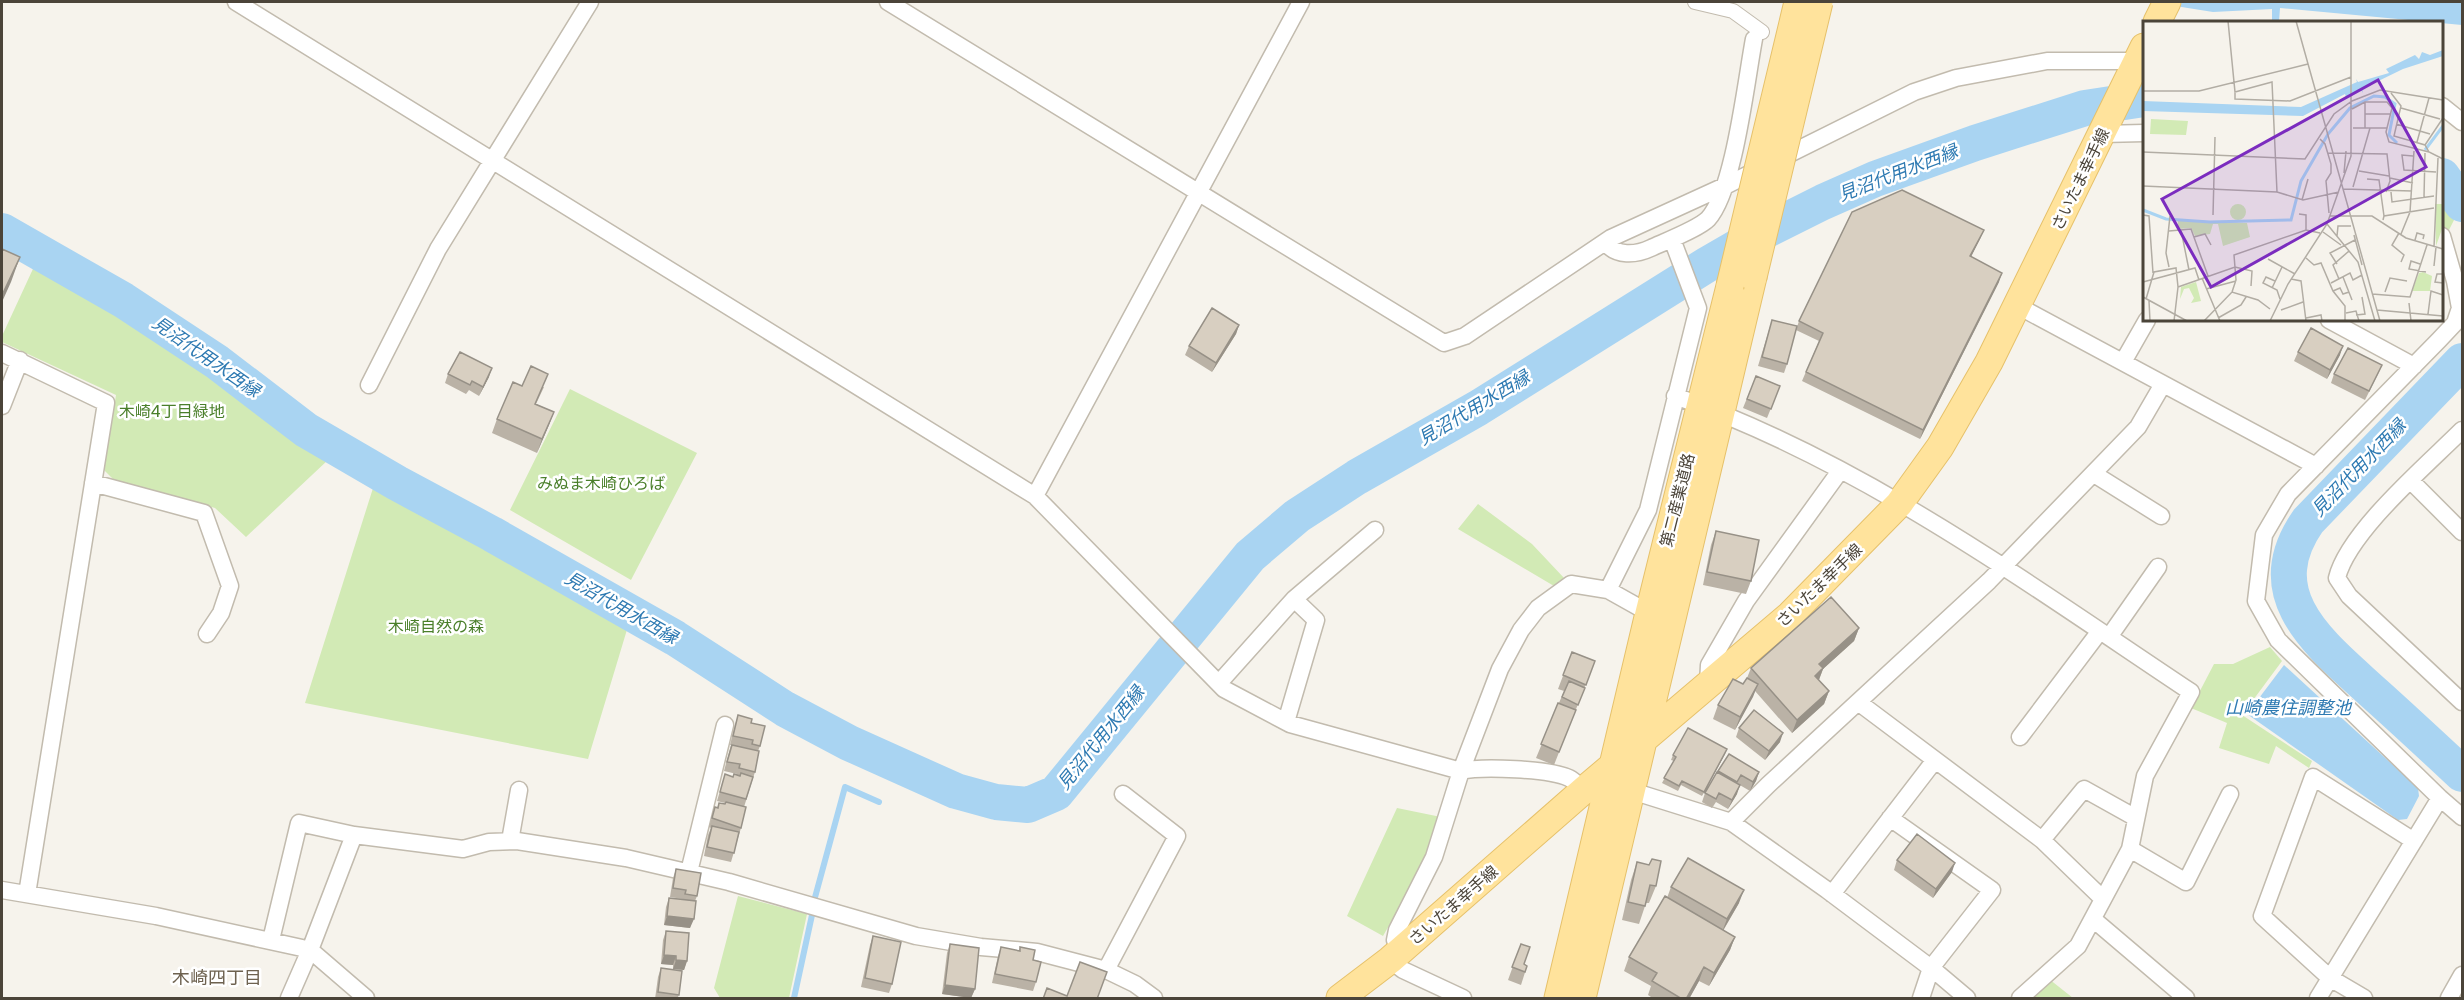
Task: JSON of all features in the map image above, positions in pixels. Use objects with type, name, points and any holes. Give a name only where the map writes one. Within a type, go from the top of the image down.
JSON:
[{"type":"main road","name":"第二産業道路","points":[[1742,281],[1798,2]]},
{"type":"main road","name":"第二産業道路","points":[[1558,999],[1649,613],[1710,409],[1742,281],[1819,2]]},
{"type":"main road","points":[[2158,21],[2167,2]]},
{"type":"main road","name":"さいたま幸手線","points":[[1340,999],[1394,957],[1584,790],[1790,615],[1899,504],[1946,437],[1989,362],[2142,56]]},
{"type":"main road","name":"第二産業道路","points":[[1582,999],[1644,739],[1710,409]]},
{"type":"street","points":[[236,2],[1035,496],[1224,689],[1286,722],[1461,771],[1478,767],[1555,774],[1568,778],[1584,790]]},
{"type":"street","points":[[369,385],[438,249],[590,2]]},
{"type":"street","points":[[888,2],[1200,191],[1444,343],[1465,336],[1605,242],[1727,185],[1894,101],[1956,78],[2047,61],[2142,56]]},
{"type":"street","points":[[1035,496],[1301,2]]},
{"type":"street","points":[[1605,242],[1616,251],[1630,254],[1642,252],[1672,239],[1707,220],[1727,185],[1758,36],[1733,11],[1695,2]]},
{"type":"street","points":[[2443,107],[2463,122]]},
{"type":"street","points":[[2105,128],[2143,133]]},
{"type":"street","points":[[1608,591],[1648,510],[1698,308],[1672,239]]},
{"type":"street","points":[[2443,240],[2460,300],[2459,315],[2455,323],[2288,494],[2264,535],[2256,601],[2278,640],[2440,798],[2463,817]]},
{"type":"street","points":[[2018,306],[2316,466]]},
{"type":"street","points":[[2123,362],[2145,321]]},
{"type":"street","points":[[2331,321],[2414,366]]},
{"type":"street","points":[[2,353],[106,403],[27,894]]},
{"type":"street","points":[[2,406],[20,360]]},
{"type":"street","points":[[1731,822],[2003,567],[2138,427],[2163,384]]},
{"type":"street","points":[[1675,396],[1710,409],[1840,471],[1899,504],[2003,567],[2191,692],[2145,776],[2130,849],[2078,946],[2020,999]]},
{"type":"street","points":[[2463,430],[2370,523],[2343,561],[2337,578],[2349,596],[2463,702]]},
{"type":"street","points":[[1708,684],[1709,665],[1746,601],[1840,471]]},
{"type":"street","points":[[2094,474],[2161,516]]},
{"type":"street","points":[[2411,481],[2463,532]]},
{"type":"street","points":[[93,483],[204,513],[230,586],[221,613],[207,634]]},
{"type":"street","points":[[1219,683],[1294,599],[1375,530]]},
{"type":"street","points":[[2020,737],[2158,567]]},
{"type":"street","points":[[1464,999],[1403,970],[1394,957],[1396,930],[1434,857],[1461,771],[1500,669],[1521,630],[1538,608],[1571,584],[1608,591],[1649,613]]},
{"type":"street","points":[[1286,722],[1316,620],[1294,599]]},
{"type":"street","points":[[1858,702],[2042,840],[2103,899]]},
{"type":"street","points":[[689,872],[725,725]]},
{"type":"street","points":[[1832,894],[1935,760]]},
{"type":"street","points":[[2364,999],[2330,978],[2262,916],[2313,777],[2414,841]]},
{"type":"street","points":[[2042,840],[2084,789],[2136,818]]},
{"type":"street","points":[[510,841],[519,790]]},
{"type":"street","points":[[1632,791],[1731,822],[1931,968],[1967,999]]},
{"type":"street","points":[[1106,970],[1177,836],[1123,794]]},
{"type":"street","points":[[2130,849],[2186,882],[2230,794]]},
{"type":"street","points":[[2318,999],[2440,798]]},
{"type":"street","points":[[1890,818],[1992,890],[1931,968],[1921,999]]},
{"type":"street","points":[[271,940],[299,823],[354,835],[462,849],[489,842],[510,841],[626,858],[689,872],[916,936],[981,947],[1037,952],[1106,970],[1135,984],[1154,999]]},
{"type":"street","points":[[289,999],[354,835]]},
{"type":"street","points":[[2,890],[123,910],[310,950],[366,999]]},
{"type":"street","points":[[2093,919],[2186,999]]},
{"type":"street","points":[[2448,999],[2463,975]]},
{"type":"green space","points":[[2443,192],[2458,212],[2449,230],[2443,227]]},
{"type":"green space","name":"木崎自然の森","points":[[38,258],[170,336],[313,443],[513,553],[629,623],[588,759],[305,703],[374,485],[328,460],[246,537],[215,508],[114,480],[104,470],[116,395],[2,342],[2,336]]},
{"type":"green space","name":"みぬま木崎ひろば","points":[[570,389],[697,453],[631,580],[510,510]]},
{"type":"green space","points":[[1478,504],[1532,544],[1565,579],[1554,586],[1458,529]]},
{"type":"green space","points":[[2270,647],[2282,661],[2242,715],[2312,761],[2309,768],[2276,746],[2269,764],[2219,748],[2227,723],[2191,708],[2214,664],[2233,664]]},
{"type":"green space","points":[[1397,808],[1441,817],[1430,854],[1383,936],[1347,916]]},
{"type":"green space","points":[[738,896],[807,914],[789,998],[720,998],[714,988]]},
{"type":"green space","points":[[2049,979],[2073,998],[2027,998]]},
{"type":"water","points":[[2150,2],[2462,2],[2462,25],[2443,23],[2443,21],[2419,21],[2280,8],[2279,21],[2272,21],[2272,9],[2213,12]]},
{"type":"water","name":"山崎農住調整池","points":[[2284,665],[2418,788],[2419,796],[2407,819],[2398,820],[2247,714]]},
{"type":"building","points":[[1902,190],[1984,230],[1970,256],[2002,273],[1923,430],[1806,372],[1823,333],[1799,321],[1852,212]]},
{"type":"building","points":[[2,249],[20,257],[3,293],[2,292]]},
{"type":"building","points":[[1212,308],[1239,325],[1216,363],[1189,346]]},
{"type":"building","points":[[1772,320],[1797,326],[1787,364],[1762,357]]},
{"type":"building","points":[[2311,328],[2343,346],[2330,370],[2298,352]]},
{"type":"building","points":[[2348,348],[2382,365],[2369,391],[2334,374]]},
{"type":"building","points":[[460,352],[492,368],[483,387],[472,381],[470,385],[448,374]]},
{"type":"building","points":[[531,366],[548,374],[535,404],[554,412],[542,439],[497,419],[513,382],[522,386]]},
{"type":"building","points":[[1756,376],[1780,386],[1771,409],[1747,399]]},
{"type":"building","points":[[1716,531],[1759,540],[1751,581],[1707,572]]},
{"type":"building","points":[[1831,597],[1859,628],[1819,664],[1823,668],[1815,676],[1829,691],[1797,720],[1751,668]]},
{"type":"building","points":[[1572,652],[1595,661],[1586,685],[1563,675]]},
{"type":"building","points":[[1747,678],[1758,684],[1740,717],[1718,705],[1733,679],[1743,684]]},
{"type":"building","points":[[1569,681],[1585,688],[1578,705],[1562,697]]},
{"type":"building","points":[[1558,703],[1576,710],[1559,752],[1541,744]]},
{"type":"building","points":[[1754,710],[1783,733],[1769,751],[1739,728]]},
{"type":"building","points":[[738,715],[752,719],[751,723],[765,726],[760,746],[752,744],[753,740],[733,736]]},
{"type":"building","points":[[1688,728],[1727,749],[1704,792],[1682,781],[1679,786],[1664,778],[1676,757],[1673,755]]},
{"type":"building","points":[[732,745],[759,751],[755,772],[739,768],[740,764],[727,762]]},
{"type":"building","points":[[1729,754],[1759,772],[1753,782],[1741,775],[1737,782],[1718,771]]},
{"type":"building","points":[[1717,772],[1740,785],[1732,800],[1719,793],[1716,799],[1705,793]]},
{"type":"building","points":[[741,773],[753,777],[746,799],[720,792],[725,774],[733,777],[734,774],[740,776]]},
{"type":"building","points":[[726,802],[746,807],[741,828],[712,818],[715,807],[718,808],[719,803],[725,804]]},
{"type":"building","points":[[712,826],[739,832],[734,853],[707,847]]},
{"type":"building","points":[[1917,834],[1955,863],[1936,889],[1897,860]]},
{"type":"building","points":[[1688,858],[1744,890],[1727,919],[1671,887]]},
{"type":"building","points":[[1652,859],[1661,861],[1656,886],[1650,885],[1645,906],[1628,902],[1637,862],[1649,865]]},
{"type":"building","points":[[676,869],[701,873],[697,896],[685,894],[686,890],[673,888]]},
{"type":"building","points":[[1665,896],[1735,937],[1714,973],[1704,967],[1686,999],[1682,999],[1652,981],[1657,973],[1629,957]]},
{"type":"building","points":[[669,898],[696,901],[694,919],[667,916]]},
{"type":"building","points":[[666,931],[689,933],[687,961],[676,960],[676,956],[664,955]]},
{"type":"building","points":[[873,936],[901,942],[892,984],[865,978]]},
{"type":"building","points":[[950,944],[979,948],[975,989],[945,985]]},
{"type":"building","points":[[1521,944],[1530,947],[1524,964],[1527,966],[1525,972],[1512,967]]},
{"type":"building","points":[[1001,947],[1020,951],[1020,947],[1035,950],[1033,960],[1041,962],[1036,982],[995,974]]},
{"type":"building","points":[[1080,962],[1107,972],[1097,999],[1043,999],[1047,988],[1067,996]]},
{"type":"building","points":[[661,968],[682,971],[679,995],[658,992]]},
{"type":"waterway","name":"見沼代用水西縁","points":[[2,231],[123,300],[217,362],[306,430],[675,638],[785,709],[849,743],[956,791],[996,802],[1028,805],[1056,793],[1250,556],[1297,516],[1357,477],[1478,408],[1708,264],[1765,231],[1823,202],[1875,179],[1975,143],[2085,108],[2143,99]]},
{"type":"waterway","name":"見沼代用水西縁","points":[[2443,177],[2462,204]]},
{"type":"waterway","name":"見沼代用水西縁","points":[[2462,361],[2308,521],[2294,548],[2289,573],[2292,596],[2302,618],[2317,638],[2462,774]]},
{"type":"waterway","points":[[814,901],[845,787],[879,802]]},
{"type":"waterway","points":[[794,998],[812,915]]},
{"type":"district","name":"木崎四丁目","points":[[217,978]]},
{"type":"park label","name":"木崎4丁目緑地","points":[[172,411]]}]
